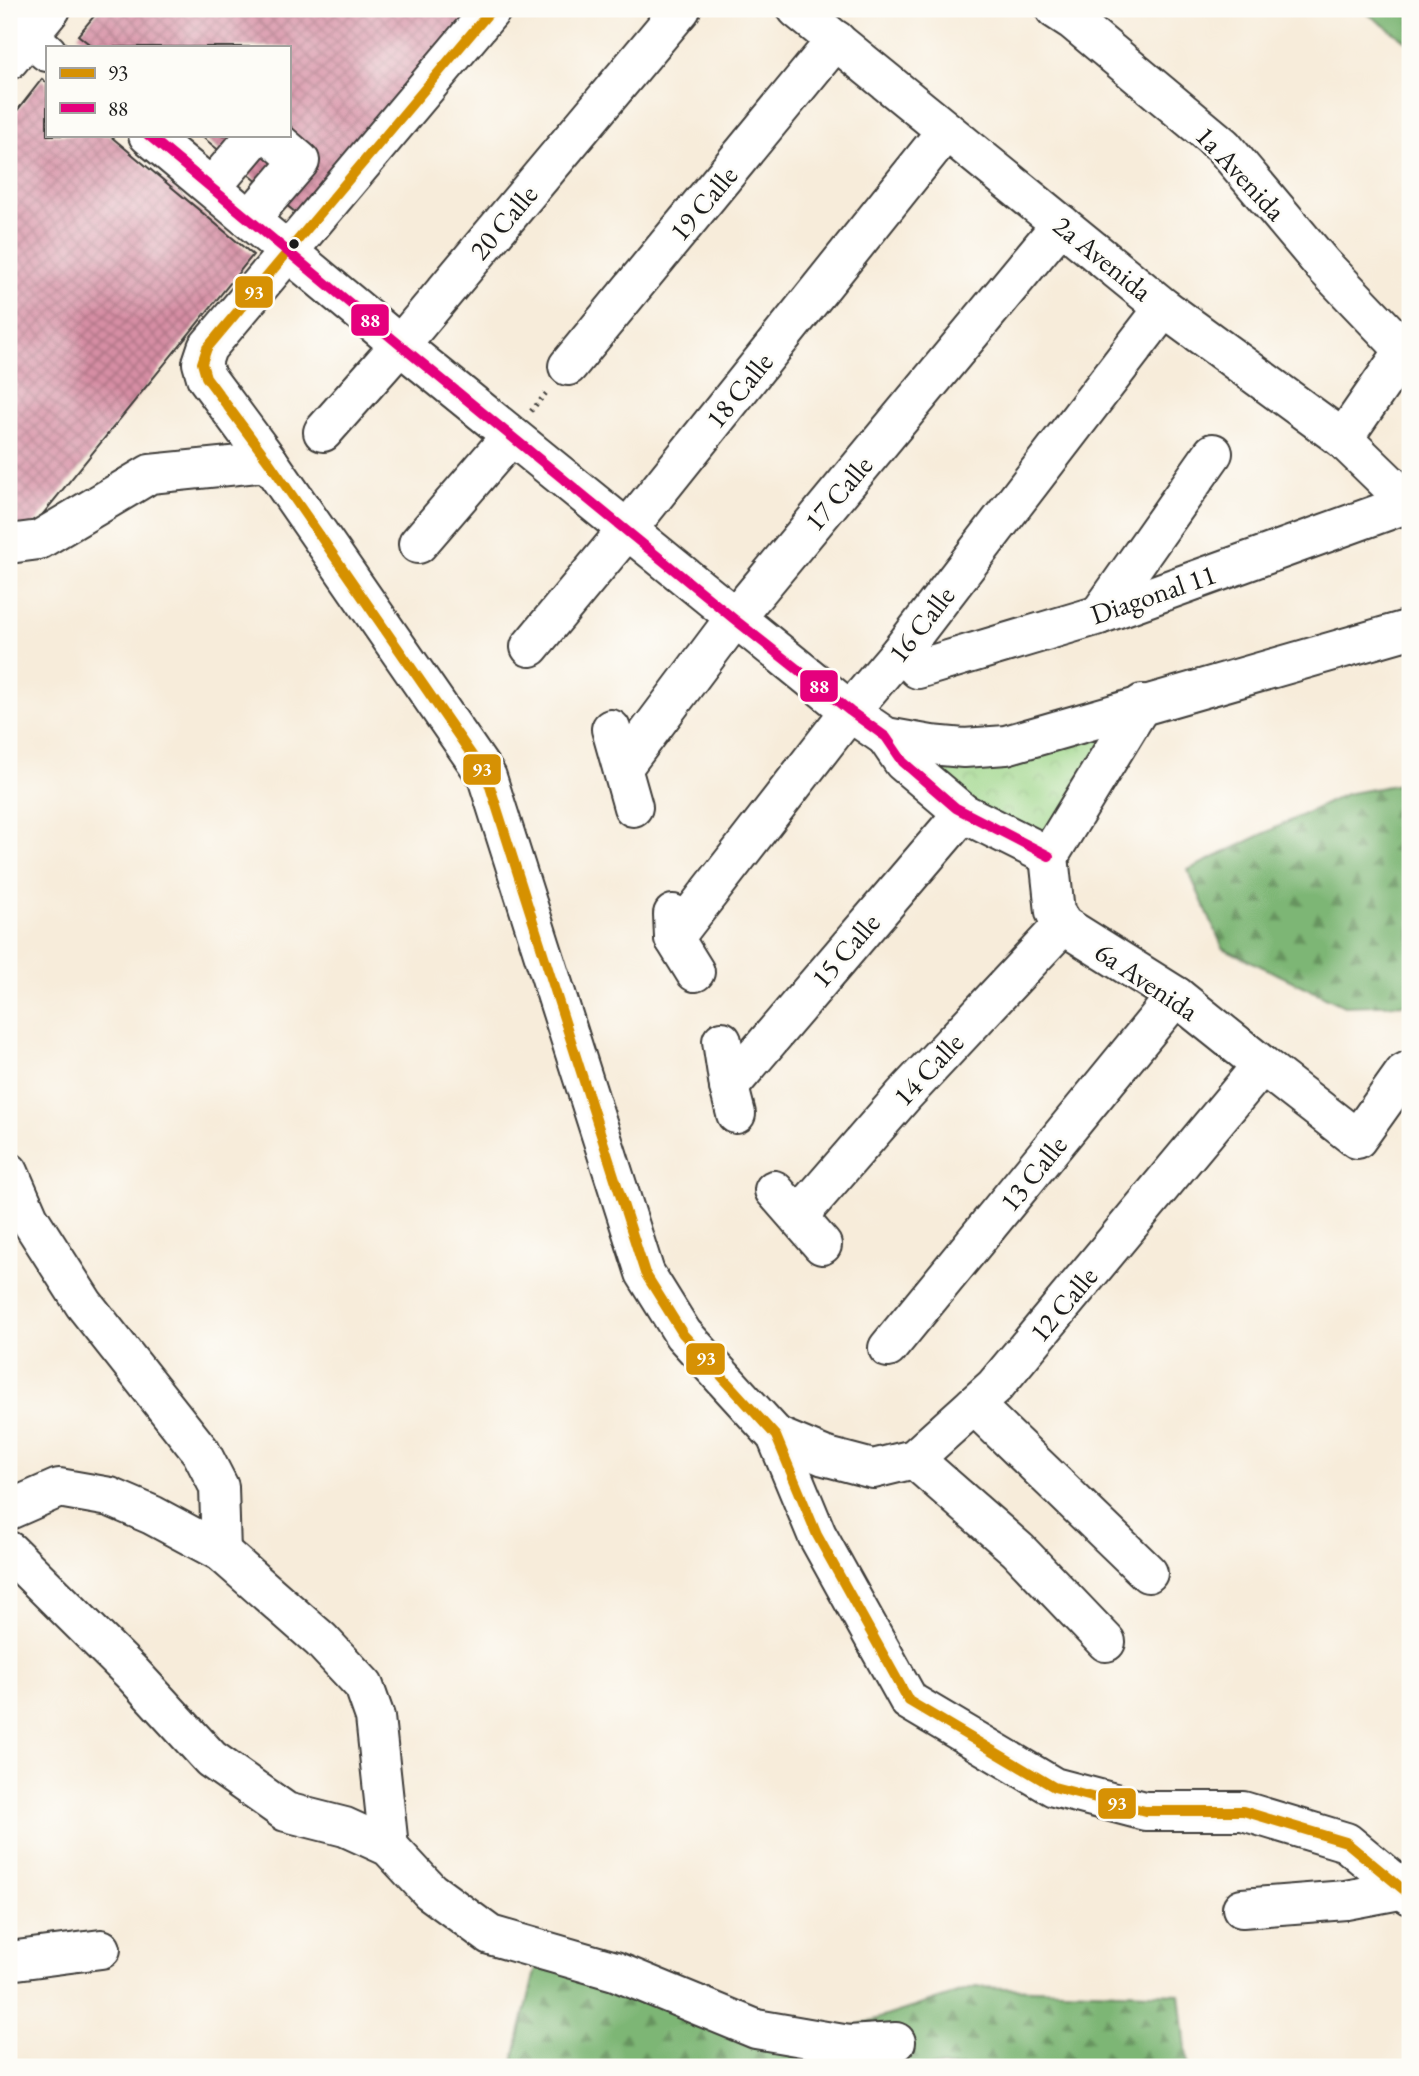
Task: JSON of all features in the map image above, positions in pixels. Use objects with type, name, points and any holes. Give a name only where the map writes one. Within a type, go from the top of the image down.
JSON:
[{"type":"street","points":[[492,9],[207,348],[202,363],[206,377],[269,462],[487,776],[645,1273],[683,1334],[776,1436],[817,1535],[909,1701],[1054,1787],[1145,1811],[1243,1811],[1346,1842],[1408,1892]]},
{"type":"street","name":"20 Calle","points":[[323,432],[400,345],[681,9]]},
{"type":"street","name":"2a Avenida","points":[[797,9],[1164,308],[1343,439],[1410,503]]},
{"type":"street","name":"1a Avenida","points":[[1055,9],[1072,20],[1223,146],[1323,265],[1407,354]]},
{"type":"street","name":"19 Calle","points":[[568,366],[836,40]]},
{"type":"street","name":"18 Calle","points":[[530,647],[946,131]]},
{"type":"street","points":[[149,136],[734,619],[849,712],[886,737],[903,762],[963,813],[1051,871]]},
{"type":"street","points":[[212,187],[255,136]]},
{"type":"street","points":[[250,219],[300,161],[271,136]]},
{"type":"street","name":"17 Calle","points":[[623,767],[734,619],[1061,224]]},
{"type":"street","name":"16 Calle","points":[[695,972],[673,920],[901,650],[1164,308]]},
{"type":"street","points":[[1343,439],[1407,354]]},
{"type":"street","points":[[418,544],[510,436]]},
{"type":"street","points":[[1099,615],[1213,453]]},
{"type":"street","points":[[9,544],[39,540],[150,474],[269,462]]},
{"type":"street","name":"Diagonal 11","points":[[901,650],[918,669],[1099,615],[1410,503]]},
{"type":"street","points":[[886,737],[947,748],[982,748],[1033,737],[1410,629]]},
{"type":"street","points":[[1063,925],[1055,912],[1051,871],[1142,704]]},
{"type":"street","points":[[611,729],[633,807]]},
{"type":"street","name":"15 Calle","points":[[722,1041],[732,1101],[963,813]]},
{"type":"street","name":"6a Avenida","points":[[1063,925],[1177,996],[1262,1065]]},
{"type":"street","name":"14 Calle","points":[[798,1217],[904,1095],[1063,925]]},
{"type":"street","name":"13 Calle","points":[[888,1348],[1177,996]]},
{"type":"street","points":[[1262,1065],[1357,1139],[1405,1073],[1410,1070]]},
{"type":"street","name":"12 Calle","points":[[776,1436],[824,1456],[873,1469],[914,1459],[995,1386],[1262,1065]]},
{"type":"street","points":[[9,1172],[29,1218],[84,1304],[201,1452],[219,1487],[221,1552]]},
{"type":"street","points":[[974,1405],[1148,1573]]},
{"type":"street","points":[[914,1459],[1017,1550],[1106,1642]]},
{"type":"street","points":[[9,1510],[59,1488],[110,1497],[152,1514],[221,1552],[321,1640],[365,1686],[375,1717],[389,1847]]},
{"type":"street","points":[[9,1551],[132,1673],[211,1759],[286,1812],[345,1827],[389,1847],[430,1891],[490,1935],[615,1971],[756,2029],[849,2045],[896,2042]]},
{"type":"street","points":[[1242,1908],[1408,1892]]},
{"type":"street","points":[[9,1961],[101,1949]]},
{"type":"green space","points":[[1361,9],[1410,9],[1410,44]]},
{"type":"green space","points":[[1136,706],[1049,856],[908,766]]},
{"type":"green space","points":[[1410,782],[1410,1004],[1344,1006],[1223,948],[1188,870],[1346,794]]},
{"type":"green space","points":[[537,1963],[811,2040],[976,1987],[1180,1994],[1188,2067],[512,2067]]},
{"type":"building","points":[[100,9],[478,9],[306,221],[201,136],[290,136],[290,46],[92,46],[78,35]]},
{"type":"building","points":[[42,79],[46,82],[46,136],[110,136],[253,255],[30,530],[9,529],[9,121]]},
{"type":"transit line","name":"93","points":[[492,9],[207,348],[202,363],[206,377],[269,462],[487,777],[645,1273],[683,1334],[776,1436],[817,1535],[909,1701],[1054,1787],[1145,1811],[1243,1811],[1346,1842],[1410,1895]]},
{"type":"transit line","name":"88","points":[[149,136],[734,619],[886,737],[903,762],[956,808],[1049,856]]}]
